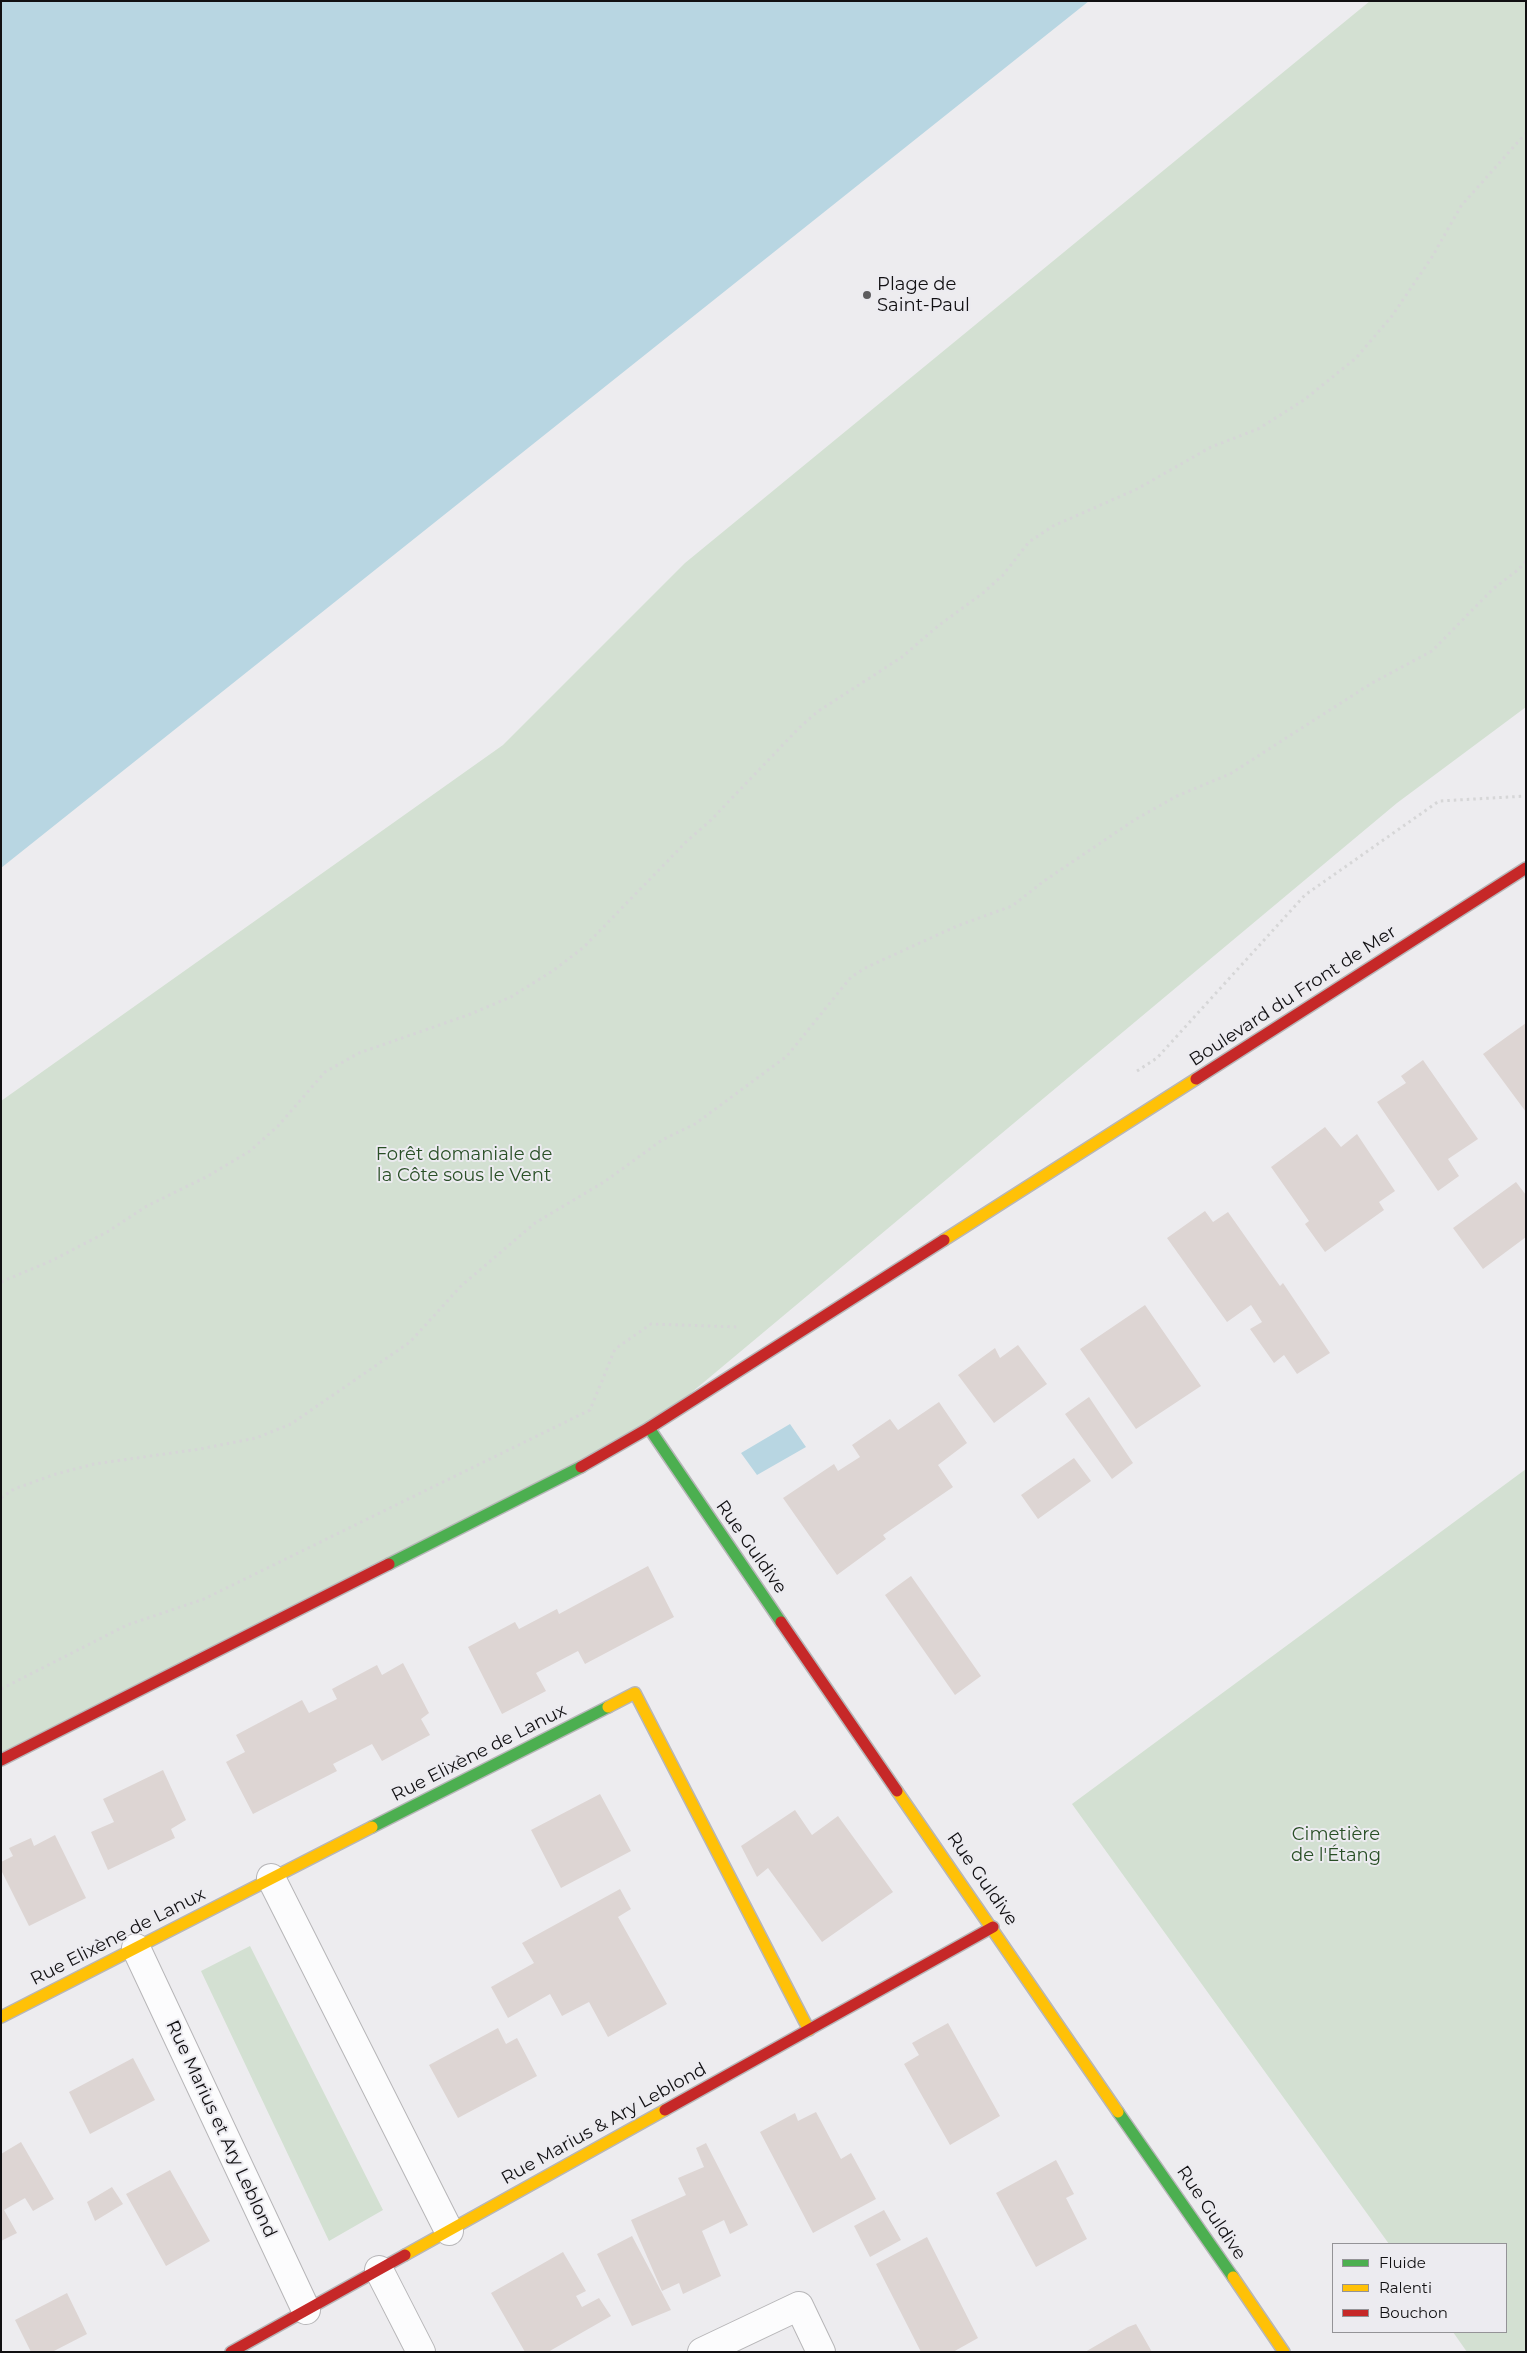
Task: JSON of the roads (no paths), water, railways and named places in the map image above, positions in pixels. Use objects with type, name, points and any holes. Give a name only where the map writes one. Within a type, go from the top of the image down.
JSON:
[{"type":"street","name":"Boulevard du Front de Mer","points":[[1,1760],[592,1461],[649,1428],[1526,868]]},
{"type":"street","name":"Rue Guldive","points":[[649,1428],[658,1444],[993,1927],[1284,2352]]},
{"type":"street","name":"Rue Elixène de Lanux","points":[[1,2017],[635,1693],[809,2030]]},
{"type":"street","points":[[271,1878],[449,2231]]},
{"type":"street","name":"Rue Marius & Ary Leblond","points":[[231,2352],[993,1927]]},
{"type":"street","name":"Rue Marius et Ary Leblond","points":[[136,1948],[306,2310]]},
{"type":"street","points":[[379,2270],[421,2352]]},
{"type":"street","points":[[702,2352],[799,2306],[821,2352]]},
{"type":"water","points":[[1,1],[1089,1],[1,868]]},
{"type":"water","points":[[790,1424],[806,1447],[757,1475],[741,1453]]},
{"type":"place","name":"Plage de Saint-Paul","points":[[867,295]]},
{"type":"park label","name":"Forêt domaniale de la Côte sous le Vent","points":[[464,1165]]},
{"type":"park label","name":"Cimetière de l'Étang","points":[[1336,1845]]}]
